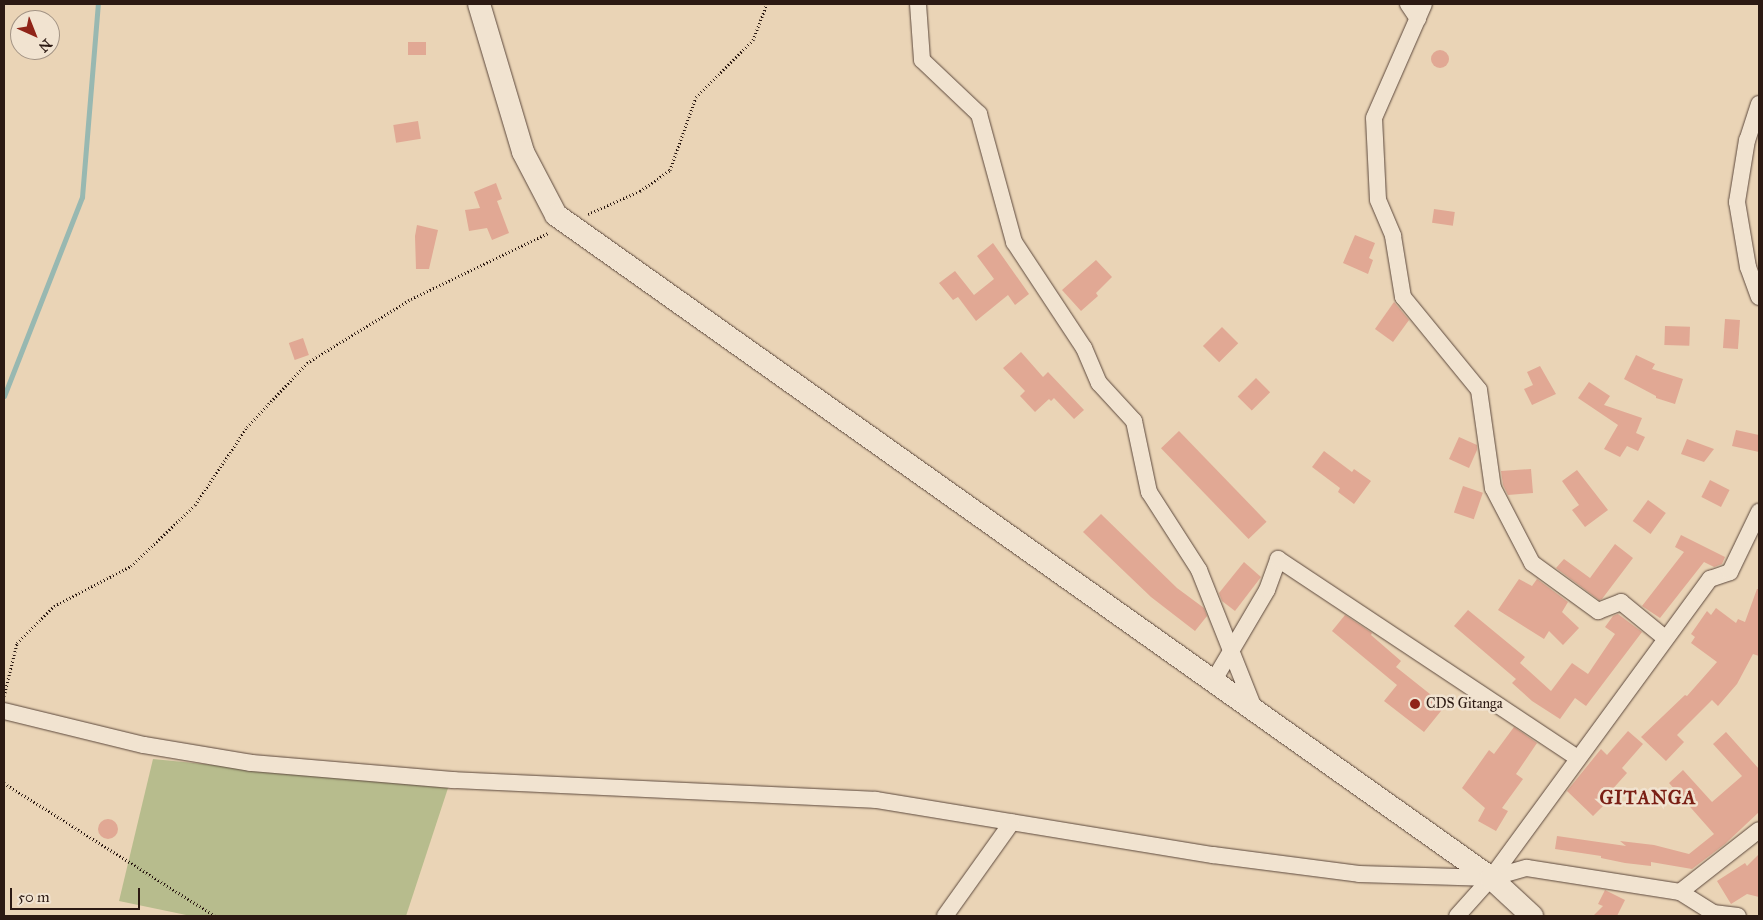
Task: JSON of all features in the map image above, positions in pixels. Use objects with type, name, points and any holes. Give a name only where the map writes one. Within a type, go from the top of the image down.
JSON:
[{"type":"main road","points":[[479,4],[523,152],[556,215],[1254,708],[1491,878],[1532,916]]},
{"type":"street","points":[[918,4],[922,60],[979,114],[1014,242],[1084,348],[1099,383],[1134,421],[1149,492],[1199,570],[1254,708]]},
{"type":"street","points":[[1408,4],[1418,19]]},
{"type":"street","points":[[1424,4],[1374,118],[1378,200],[1394,236],[1404,297],[1479,390],[1493,488],[1532,563],[1598,611],[1621,602],[1665,638]]},
{"type":"street","points":[[1759,104],[1747,140],[1737,202],[1748,268],[1759,297]]},
{"type":"street","points":[[1457,916],[1491,878],[1710,579],[1730,572],[1759,512]]},
{"type":"street","points":[[1214,680],[1267,590],[1278,558],[1578,758]]},
{"type":"street","points":[[4,711],[144,745],[251,763],[454,780],[876,800],[1213,855],[1359,874],[1491,878],[1527,868],[1680,892],[1713,913],[1738,916]]},
{"type":"street","points":[[945,916],[1012,822]]},
{"type":"street","points":[[1680,892],[1759,830]]},
{"type":"path","points":[[4,699],[16,643],[54,606],[131,566],[195,505],[248,427],[308,363],[411,298],[640,191],[670,170],[696,97],[753,40],[767,4]]},
{"type":"path","points":[[4,783],[215,916]]},
{"type":"green space","points":[[153,759],[448,788],[406,916],[191,916],[119,901]]},
{"type":"building","points":[[408,42],[426,42],[426,55],[408,55]]},
{"type":"building","points":[[1440,50],[1446,53],[1449,59],[1446,65],[1440,68],[1434,65],[1431,59],[1434,53]]},
{"type":"building","points":[[418,121],[421,139],[396,143],[393,125]]},
{"type":"building","points":[[496,183],[502,199],[497,201],[509,233],[492,240],[487,228],[469,231],[465,210],[480,208],[474,192]]},
{"type":"building","points":[[1434,209],[1455,212],[1453,226],[1432,223]]},
{"type":"building","points":[[417,225],[438,230],[429,269],[416,269],[415,236]]},
{"type":"building","points":[[1355,235],[1375,243],[1369,258],[1373,260],[1368,274],[1343,263]]},
{"type":"building","points":[[993,243],[1029,294],[1015,305],[1008,295],[976,321],[958,297],[953,300],[939,283],[955,271],[974,295],[994,279],[977,256]]},
{"type":"building","points":[[1096,260],[1112,277],[1096,293],[1098,296],[1081,311],[1062,290]]},
{"type":"building","points":[[1394,302],[1409,320],[1393,342],[1375,329]]},
{"type":"building","points":[[1725,319],[1740,320],[1738,349],[1723,348]]},
{"type":"building","points":[[1665,326],[1690,327],[1689,346],[1664,345]]},
{"type":"building","points":[[1222,327],[1238,343],[1219,362],[1203,346]]},
{"type":"building","points":[[303,338],[309,355],[295,360],[289,343]]},
{"type":"building","points":[[1021,352],[1043,377],[1048,372],[1084,410],[1074,419],[1054,398],[1051,401],[1049,399],[1035,412],[1020,396],[1025,391],[1003,368]]},
{"type":"building","points":[[1636,355],[1655,364],[1652,369],[1683,379],[1675,404],[1656,398],[1656,396],[1624,379]]},
{"type":"building","points":[[1540,366],[1556,394],[1532,405],[1524,389],[1533,385],[1527,372]]},
{"type":"building","points":[[1256,378],[1270,392],[1252,411],[1238,396]]},
{"type":"building","points":[[1589,382],[1610,396],[1604,405],[1642,418],[1636,433],[1645,437],[1638,451],[1627,446],[1620,457],[1604,449],[1618,425],[1578,398]]},
{"type":"building","points":[[1736,430],[1759,435],[1759,452],[1732,446]]},
{"type":"building","points":[[1179,431],[1267,522],[1249,539],[1161,448]]},
{"type":"building","points":[[1459,437],[1477,445],[1477,450],[1469,468],[1449,459]]},
{"type":"building","points":[[1687,439],[1714,449],[1704,462],[1681,454]]},
{"type":"building","points":[[1324,451],[1352,472],[1354,469],[1371,481],[1354,504],[1338,492],[1340,488],[1312,467]]},
{"type":"building","points":[[1531,469],[1533,493],[1508,495],[1503,485],[1501,471]]},
{"type":"building","points":[[1577,470],[1608,510],[1585,527],[1572,510],[1579,505],[1562,481]]},
{"type":"building","points":[[1710,480],[1730,490],[1721,507],[1701,497]]},
{"type":"building","points":[[1463,486],[1483,493],[1474,519],[1454,512]]},
{"type":"building","points":[[1648,500],[1666,513],[1651,534],[1633,521]]},
{"type":"building","points":[[1101,514],[1177,588],[1204,608],[1207,616],[1195,631],[1151,597],[1083,532]]},
{"type":"building","points":[[1681,535],[1725,557],[1722,564],[1714,567],[1704,562],[1660,618],[1642,606],[1684,552],[1675,547]]},
{"type":"building","points":[[1615,544],[1633,558],[1602,599],[1599,600],[1556,568],[1564,559],[1590,578]]},
{"type":"building","points":[[1244,562],[1261,577],[1235,611],[1222,601],[1219,593]]},
{"type":"building","points":[[1519,579],[1532,586],[1537,579],[1568,602],[1562,612],[1579,628],[1563,645],[1549,631],[1544,639],[1498,610]]},
{"type":"building","points":[[1757,589],[1759,589],[1759,656],[1753,654],[1737,684],[1718,706],[1712,700],[1677,735],[1684,742],[1666,761],[1641,737],[1685,695],[1687,696],[1717,662],[1691,643],[1695,637],[1691,634],[1707,611],[1711,615],[1716,608],[1736,623],[1738,619],[1745,622]]},
{"type":"building","points":[[1468,610],[1525,657],[1520,663],[1551,691],[1572,663],[1588,674],[1615,634],[1605,627],[1613,616],[1618,614],[1642,632],[1586,706],[1575,698],[1560,719],[1532,701],[1512,683],[1516,679],[1454,626]]},
{"type":"building","points":[[1345,615],[1372,633],[1371,635],[1401,661],[1396,667],[1445,706],[1424,732],[1384,701],[1397,685],[1332,631]]},
{"type":"building","points":[[1514,727],[1537,743],[1516,774],[1523,779],[1502,808],[1508,811],[1496,831],[1478,821],[1485,808],[1462,788],[1489,750],[1494,754]]},
{"type":"building","points":[[1628,731],[1643,744],[1622,768],[1627,773],[1601,802],[1604,805],[1593,816],[1567,791],[1601,749],[1607,755]]},
{"type":"building","points":[[1726,732],[1759,769],[1759,812],[1725,844],[1692,869],[1651,862],[1651,866],[1625,863],[1601,858],[1601,856],[1555,849],[1557,836],[1626,846],[1620,841],[1654,845],[1689,854],[1714,834],[1669,783],[1683,770],[1712,802],[1742,776],[1713,744]]},
{"type":"building","points":[[108,819],[115,822],[118,829],[115,836],[108,839],[101,836],[98,829],[101,822]]},
{"type":"building","points":[[1759,854],[1759,897],[1747,894],[1731,904],[1717,881],[1745,863],[1747,866]]},
{"type":"building","points":[[1605,890],[1625,900],[1617,916],[1593,916],[1603,906],[1598,904]]},
{"type":"waterway","points":[[4,396],[82,197],[98,4]]},
{"type":"place","name":"CDS Gitanga","points":[[1415,704]]},
{"type":"district","name":"GITANGA","points":[[1648,798]]}]
